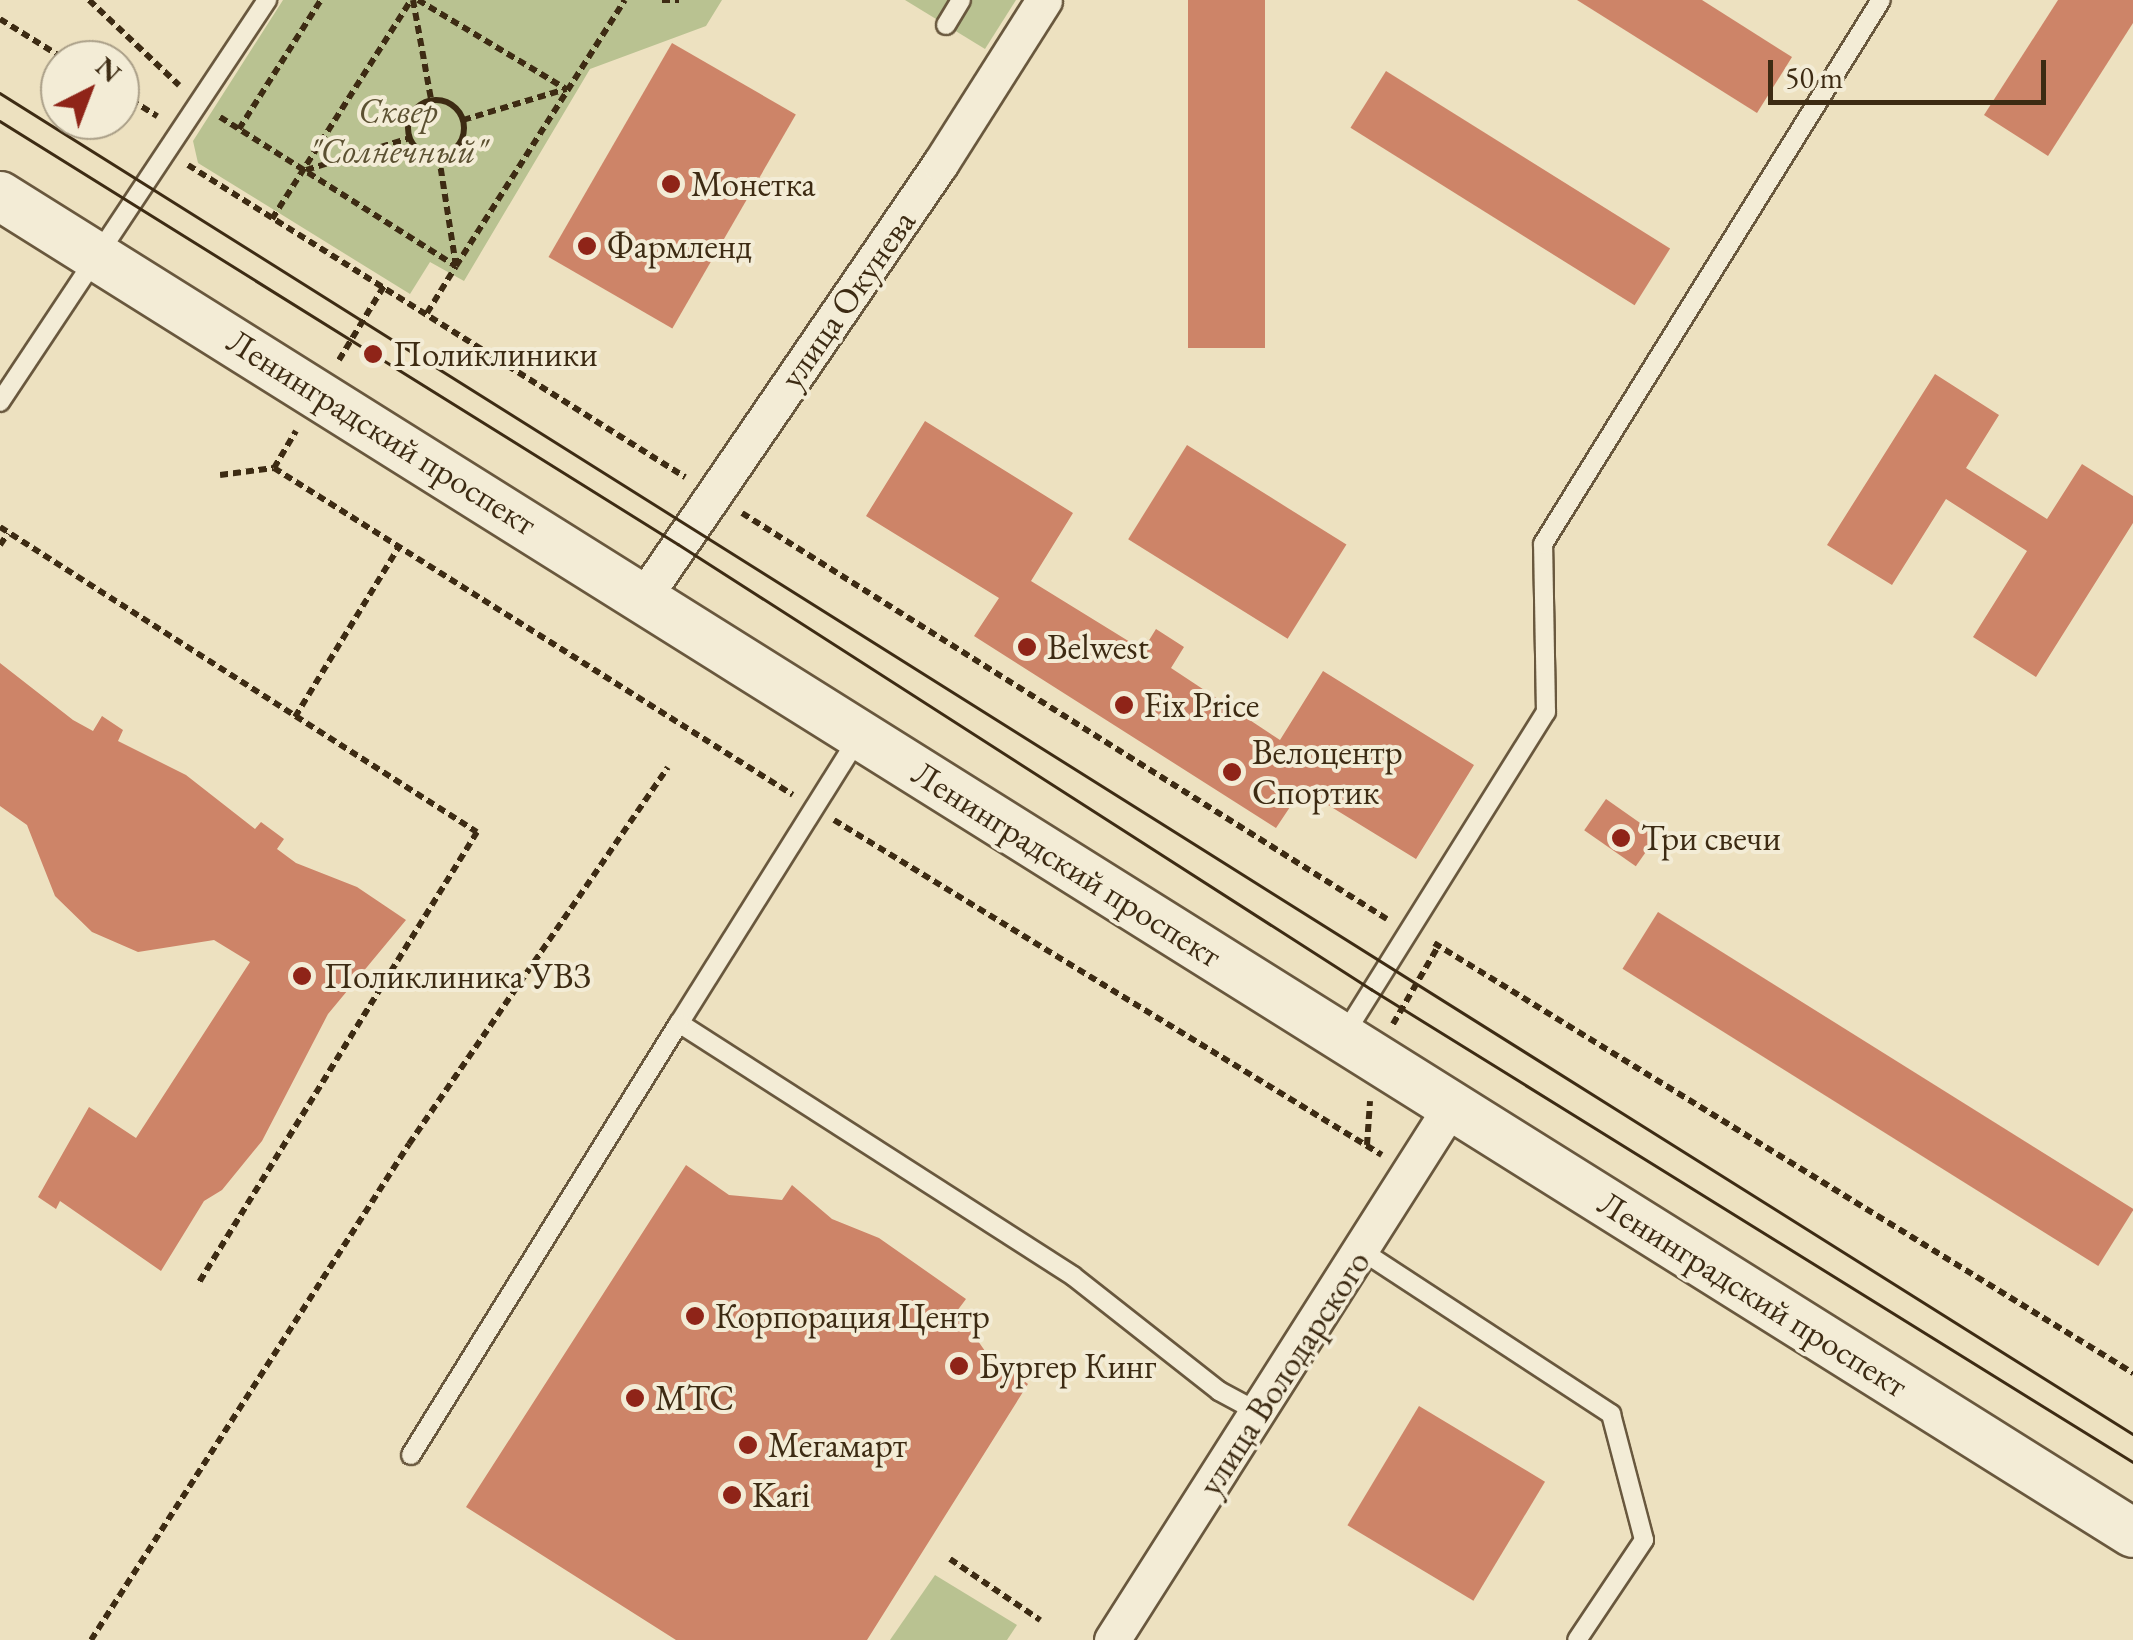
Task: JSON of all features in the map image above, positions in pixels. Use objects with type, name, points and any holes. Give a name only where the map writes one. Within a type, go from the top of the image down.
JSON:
[{"type":"main road","name":"Ленинградский проспект","points":[[0,196],[645,595],[2133,1533]]},
{"type":"street","name":"улица Окунева","points":[[645,595],[940,164],[1044,0]]},
{"type":"street","name":"улица Володарского","points":[[1112,1640],[1362,1252],[1452,1104]]},
{"type":"lane","points":[[0,402],[267,0]]},
{"type":"lane","points":[[946,25],[961,0]]},
{"type":"lane","points":[[1343,1037],[1546,712],[1543,544],[1881,0]]},
{"type":"lane","points":[[412,1455],[860,734]]},
{"type":"lane","points":[[679,1023],[1072,1276],[1219,1392],[1260,1412]]},
{"type":"lane","points":[[1362,1252],[1611,1414],[1644,1540],[1577,1640]]},
{"type":"path","points":[[89,0],[199,103],[456,266]]},
{"type":"path","points":[[239,129],[321,0]]},
{"type":"path","points":[[414,0],[566,89]]},
{"type":"path","points":[[414,0],[431,99]]},
{"type":"path","points":[[272,219],[414,0]]},
{"type":"path","points":[[427,313],[625,0]]},
{"type":"path","points":[[662,0],[679,0]]},
{"type":"path","points":[[0,19],[40,44]]},
{"type":"path","points":[[463,120],[566,89]]},
{"type":"path","points":[[410,138],[410,116],[431,99],[448,102],[463,120],[462,138],[439,157]]},
{"type":"path","points":[[140,106],[180,131],[188,168],[427,313],[712,494]]},
{"type":"path","points":[[304,170],[410,138]]},
{"type":"path","points":[[410,138],[439,157],[456,266]]},
{"type":"path","points":[[0,527],[476,832],[198,1284]]},
{"type":"path","points":[[0,545],[8,532]]},
{"type":"path","points":[[295,716],[398,548]]},
{"type":"path","points":[[91,1640],[408,1144],[668,767]]},
{"type":"path","points":[[950,1559],[1040,1620]]},
{"type":"green space","name":"Сквер \"Солнечный\"","points":[[283,0],[722,0],[706,26],[590,69],[464,281],[430,262],[410,294],[198,163],[193,141]]},
{"type":"green space","points":[[905,0],[1016,0],[985,49]]},
{"type":"green space","points":[[935,1575],[1017,1625],[1007,1640],[890,1640]]},
{"type":"building","points":[[1188,0],[1265,0],[1265,348],[1188,348]]},
{"type":"building","points":[[1577,0],[1702,0],[1792,57],[1757,113]]},
{"type":"building","points":[[2058,0],[2133,0],[2133,23],[2048,156],[1984,115]]},
{"type":"building","name":"Монетка","points":[[672,43],[796,114],[672,328],[548,257]]},
{"type":"building","points":[[1386,71],[1670,249],[1635,305],[1350,128]]},
{"type":"building","points":[[1935,374],[1999,415],[1966,468],[2047,519],[2082,464],[2133,496],[2133,523],[2036,677],[1973,637],[2027,551],[1946,499],[1892,585],[1827,545]]},
{"type":"building","points":[[925,421],[1073,513],[1031,581],[1143,650],[1156,629],[1184,647],[1171,668],[1280,740],[1323,671],[1474,765],[1416,859],[1302,789],[1276,828],[974,636],[999,598],[866,516]]},
{"type":"building","points":[[1187,445],[1346,545],[1288,639],[1128,539]]},
{"type":"building","name":"Поликлиника УВЗ","points":[[0,663],[73,720],[93,731],[102,716],[123,730],[118,741],[186,775],[255,829],[261,822],[284,839],[277,849],[296,863],[357,887],[406,920],[328,1014],[262,1141],[222,1190],[204,1201],[161,1271],[60,1201],[56,1209],[38,1197],[89,1107],[136,1138],[250,962],[214,940],[138,952],[92,932],[55,896],[27,825],[0,806]]},
{"type":"building","points":[[1606,799],[1658,835],[1636,866],[1584,830]]},
{"type":"building","points":[[1658,912],[2133,1209],[2098,1266],[1622,969]]},
{"type":"building","name":"Мегамарт","points":[[686,1165],[729,1195],[782,1200],[792,1185],[832,1219],[879,1238],[966,1299],[957,1311],[985,1351],[1028,1384],[867,1640],[676,1640],[466,1507]]},
{"type":"building","points":[[1419,1406],[1545,1482],[1473,1601],[1347,1525]]},
{"type":"tram line","points":[[0,93],[2133,1434]]},
{"type":"tram line","points":[[0,121],[678,544],[1371,989],[2133,1462]]},
{"type":"place","name":"Монетка","points":[[671,184]]},
{"type":"place","name":"Фармленд","points":[[587,246]]},
{"type":"place","name":"Поликлиники","points":[[373,354]]},
{"type":"place","name":"Belwest","points":[[1027,647]]},
{"type":"place","name":"Fix Price","points":[[1124,705]]},
{"type":"place","name":"Велоцентр Спортик","points":[[1232,772]]},
{"type":"place","name":"Три свечи","points":[[1621,838]]},
{"type":"place","name":"Поликлиника УВЗ","points":[[302,976]]},
{"type":"place","name":"Корпорация Центр","points":[[695,1316]]},
{"type":"place","name":"Бургер Кинг","points":[[959,1366]]},
{"type":"place","name":"МТС","points":[[635,1398]]},
{"type":"place","name":"Мегамарт","points":[[748,1445]]},
{"type":"place","name":"Kari","points":[[732,1495]]}]
